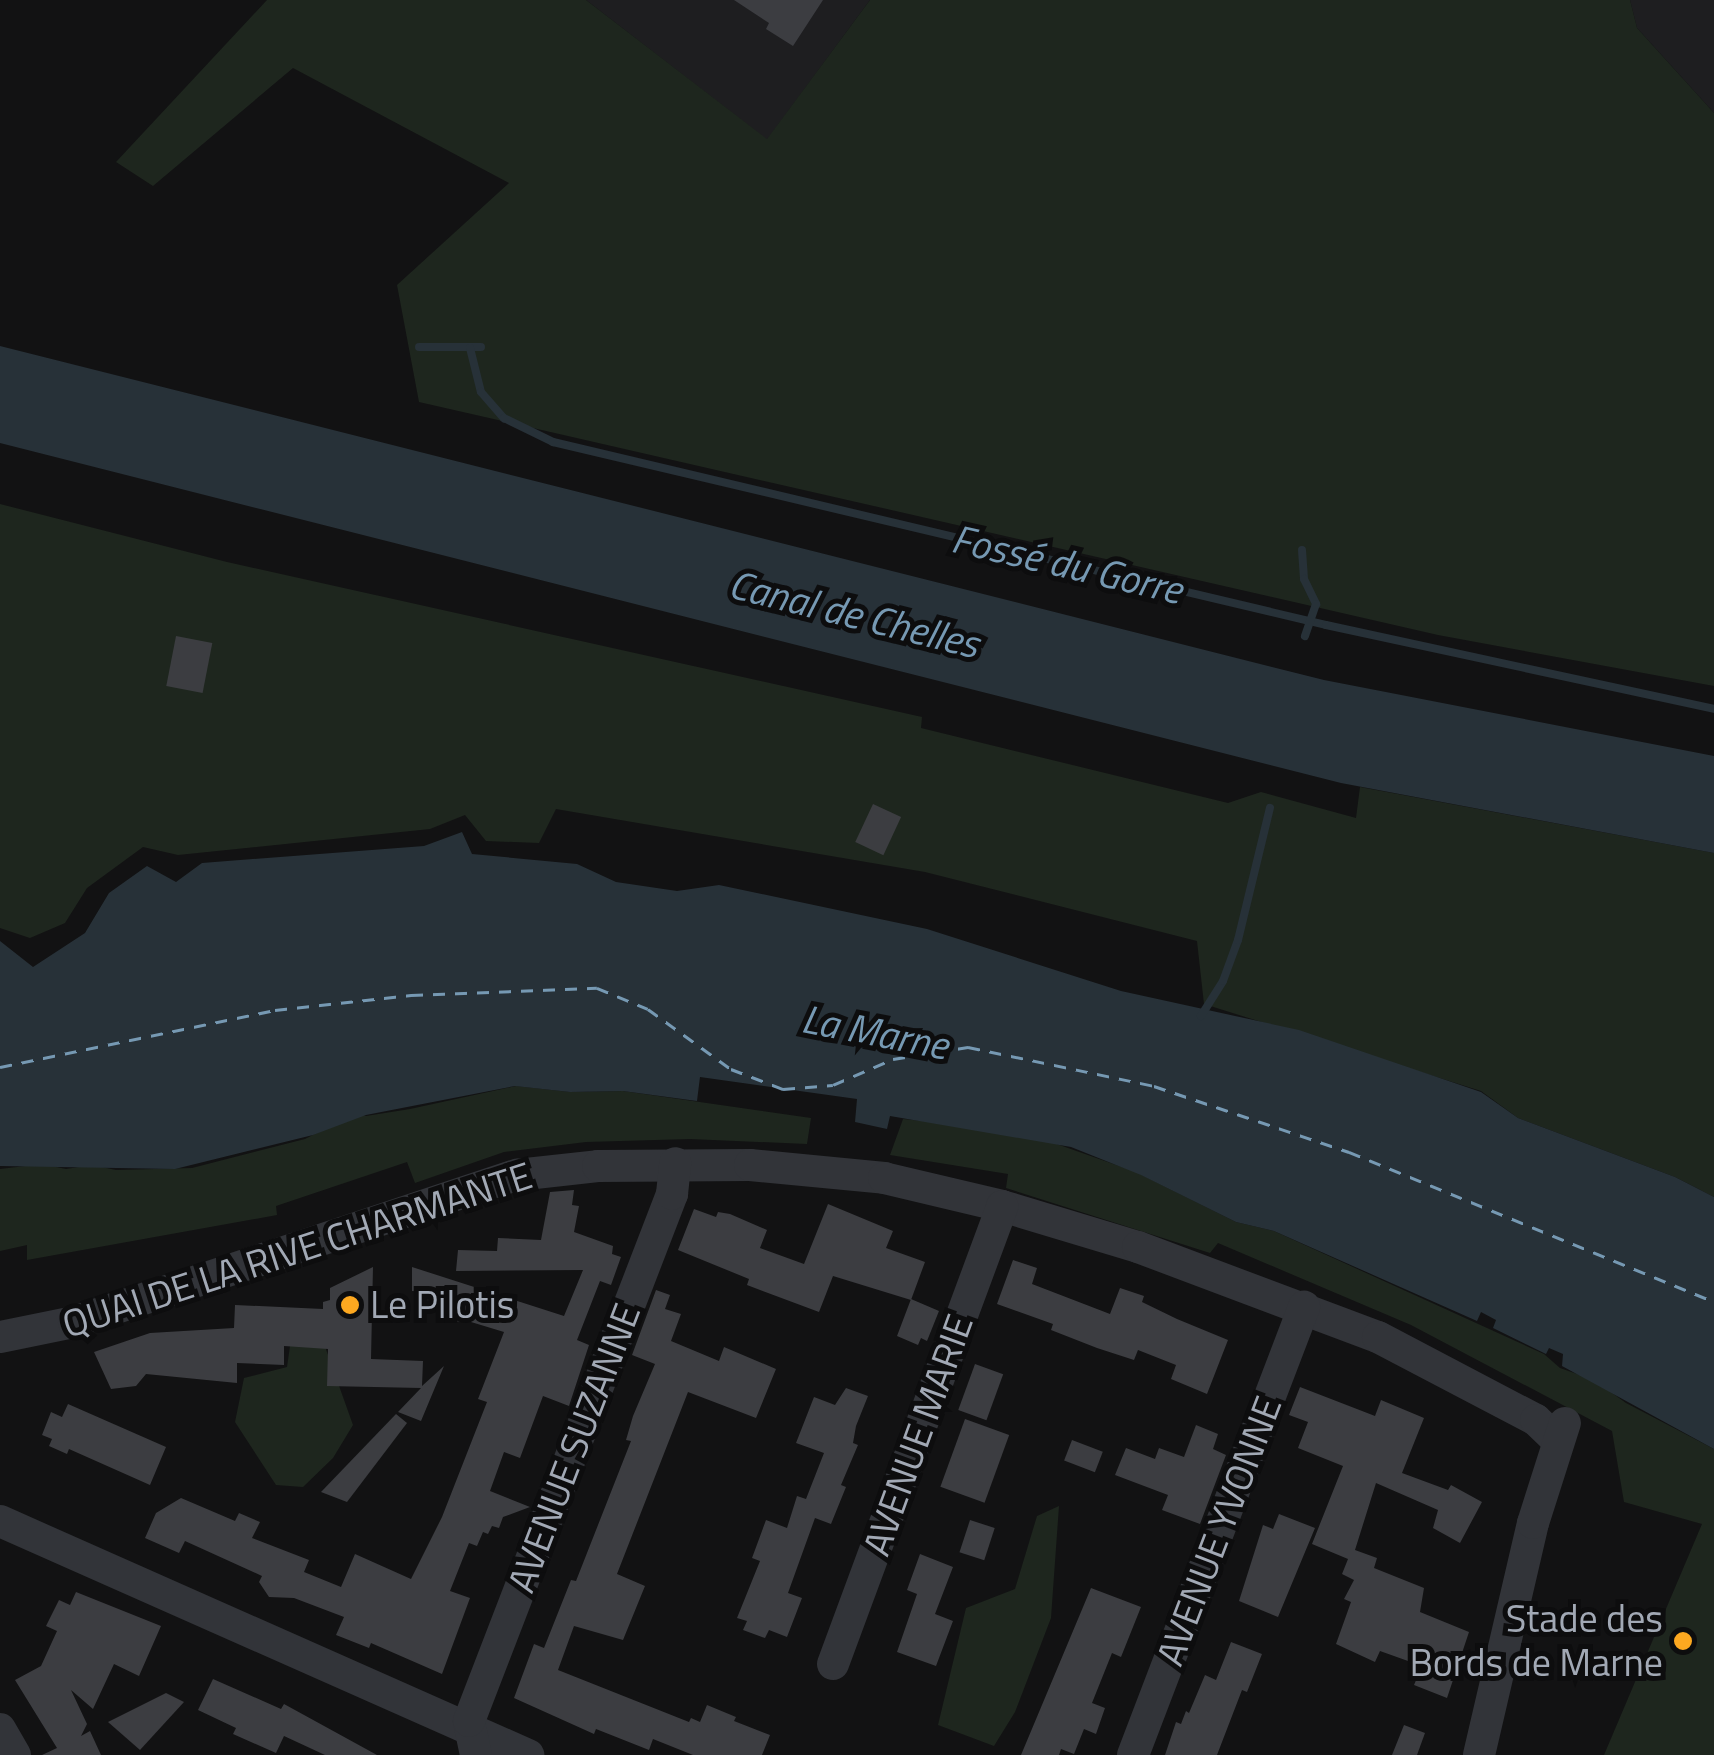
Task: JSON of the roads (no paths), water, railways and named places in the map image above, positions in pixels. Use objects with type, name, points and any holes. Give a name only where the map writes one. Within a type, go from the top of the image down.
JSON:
[{"type":"street","name":"QUAI DE LA RIVE CHARMANTE","points":[[0,1337],[74,1322],[517,1175],[550,1168],[675,1163],[788,1168],[884,1178],[1002,1206],[1157,1254],[1304,1307],[1433,1364],[1562,1432],[1533,1523],[1479,1755]]},
{"type":"street","name":"AVENUE SUZANNE","points":[[473,1744],[469,1721],[672,1194],[675,1163]]},
{"type":"street","name":"AVENUE MARIE","points":[[833,1664],[1002,1206]]},
{"type":"street","name":"AVENUE YVONNE","points":[[1134,1755],[1304,1307]]},
{"type":"street","points":[[0,1521],[473,1744],[528,1755]]},
{"type":"street","points":[[0,1729],[15,1755]]},
{"type":"water","name":"Canal de Chelles","points":[[0,346],[1324,680],[1714,756],[1714,853],[1341,783],[0,443]]},
{"type":"water","name":"La Marne","points":[[462,832],[472,854],[577,864],[616,882],[677,891],[719,885],[927,929],[1121,991],[1299,1030],[1481,1092],[1518,1118],[1675,1177],[1714,1197],[1714,1449],[1562,1366],[1563,1354],[1549,1348],[1546,1354],[1493,1328],[1496,1320],[1481,1312],[1477,1321],[1274,1231],[1236,1222],[1141,1175],[1071,1147],[890,1116],[887,1129],[855,1122],[857,1099],[700,1077],[697,1101],[623,1091],[570,1092],[515,1086],[366,1115],[313,1135],[175,1169],[0,1166],[0,941],[33,967],[85,933],[109,893],[147,866],[176,882],[202,863],[424,846]]},
{"type":"waterway","points":[[419,347],[481,347]]},
{"type":"waterway","name":"Fossé du Gorre","points":[[470,348],[481,392],[504,418],[553,442],[1326,625],[1714,709]]},
{"type":"waterway","points":[[1302,550],[1304,579],[1316,604],[1305,636]]},
{"type":"waterway","points":[[1201,1016],[1223,981],[1238,940],[1270,808]]},
{"type":"place","name":"Le Pilotis","points":[[350,1305]]},
{"type":"place","name":"Stade des Bords de Marne","points":[[1683,1641]]}]
